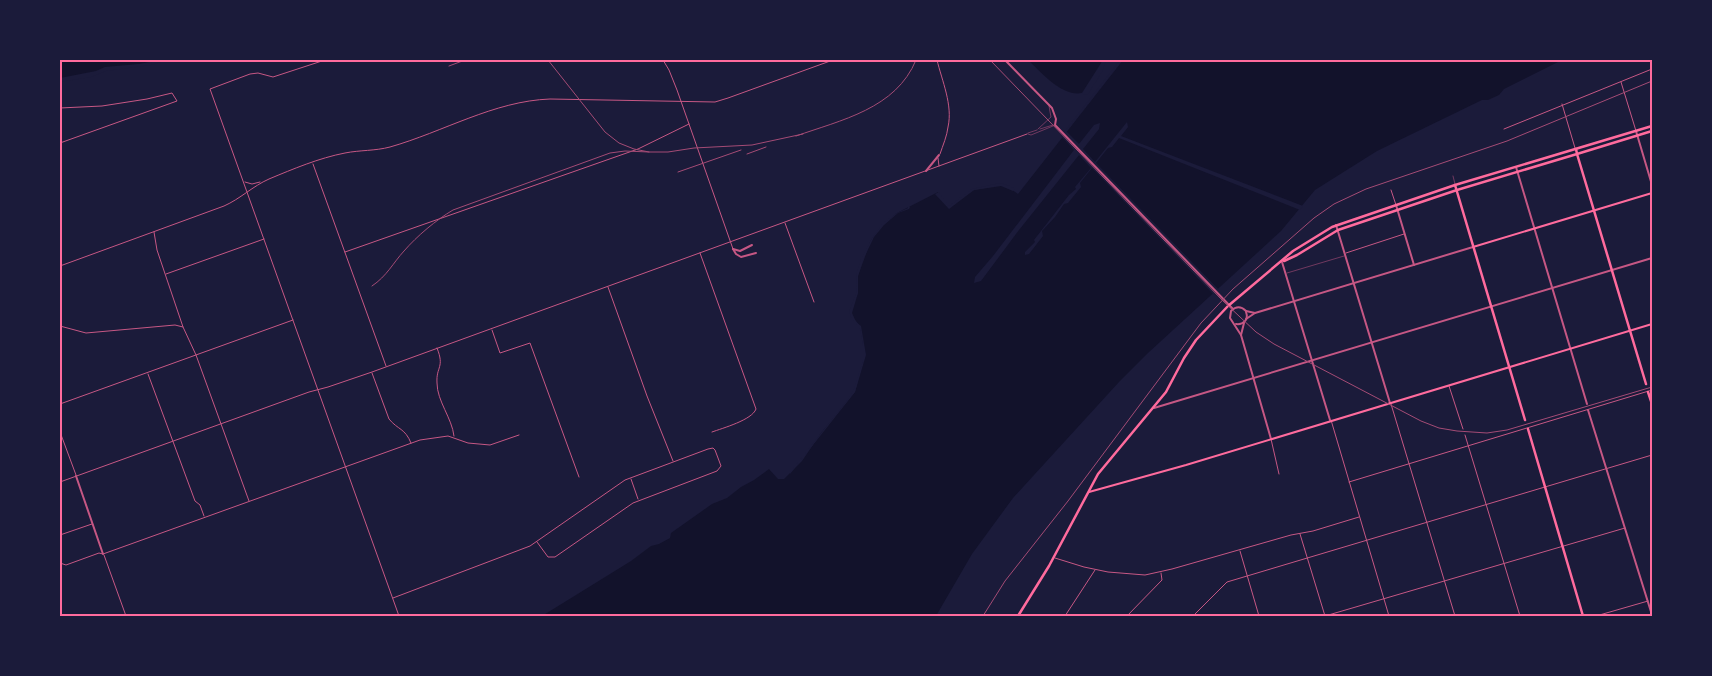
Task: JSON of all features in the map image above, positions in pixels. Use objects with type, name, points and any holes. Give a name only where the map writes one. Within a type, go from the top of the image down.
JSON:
[{"type":"main road","points":[[1018,616],[1053,558],[1104,466],[1154,408],[1172,382],[1196,340],[1228,306],[1293,251],[1336,225],[1456,185],[1652,126]]},
{"type":"main road","points":[[1282,262],[1338,230],[1457,190],[1652,131]]},
{"type":"main road","points":[[1576,149],[1646,384]]},
{"type":"main road","points":[[1456,185],[1525,420]]},
{"type":"main road","points":[[1473,247],[1652,193]]},
{"type":"main road","points":[[1088,492],[1652,324]]},
{"type":"main road","points":[[1648,392],[1652,404]]},
{"type":"main road","points":[[1528,429],[1583,616]]},
{"type":"street","points":[[325,60],[273,77],[258,73],[250,74],[210,89],[294,320],[398,616]]},
{"type":"street","points":[[663,60],[681,101],[733,249],[741,257],[756,253]]},
{"type":"street","points":[[244,180],[252,184],[343,153],[392,146],[510,104],[532,100],[710,102],[721,100],[833,60]]},
{"type":"street","points":[[937,60],[947,96],[949,112],[948,126],[938,160],[940,166]]},
{"type":"street","points":[[1006,60],[1053,109],[1056,119],[1055,124],[1059,129],[1233,309]]},
{"type":"street","points":[[1504,129],[1652,69]]},
{"type":"street","points":[[1621,81],[1652,185]]},
{"type":"street","points":[[60,108],[102,106],[172,93],[177,101],[60,143]]},
{"type":"street","points":[[1562,104],[1576,149]]},
{"type":"street","points":[[345,252],[634,151],[689,124]]},
{"type":"street","points":[[60,482],[700,254],[1027,134]]},
{"type":"street","points":[[926,171],[939,155]]},
{"type":"street","points":[[313,163],[386,366]]},
{"type":"street","points":[[1516,167],[1586,404]]},
{"type":"street","points":[[60,266],[230,204],[264,181]]},
{"type":"street","points":[[1391,190],[1414,265]]},
{"type":"street","points":[[785,223],[814,302]]},
{"type":"street","points":[[1336,225],[1455,616]]},
{"type":"street","points":[[154,232],[157,250],[183,327],[196,355],[249,501]]},
{"type":"street","points":[[1345,254],[1405,234]]},
{"type":"street","points":[[166,274],[265,239]]},
{"type":"street","points":[[733,249],[740,251],[752,245]]},
{"type":"street","points":[[1241,335],[1244,323],[1255,313],[1473,247]]},
{"type":"street","points":[[700,254],[756,410],[748,418],[712,432]]},
{"type":"street","points":[[1154,408],[1652,258]]},
{"type":"street","points":[[1282,262],[1390,616]]},
{"type":"street","points":[[608,286],[673,462]]},
{"type":"street","points":[[1255,313],[1246,312],[1239,307],[1233,309],[1230,313],[1230,318],[1236,324],[1241,335],[1271,439],[1279,474]]},
{"type":"street","points":[[1246,312],[1246,320]]},
{"type":"street","points":[[60,404],[294,320]]},
{"type":"street","points":[[1236,324],[1244,323]]},
{"type":"street","points":[[60,326],[86,333],[175,325],[183,327]]},
{"type":"street","points":[[492,328],[500,353],[530,343],[579,477]]},
{"type":"street","points":[[437,348],[441,362],[437,377],[437,388],[454,437]]},
{"type":"street","points":[[372,372],[389,419],[406,432],[412,443]]},
{"type":"street","points":[[148,373],[195,501],[200,505],[204,518]]},
{"type":"street","points":[[1449,385],[1463,429]]},
{"type":"street","points":[[1349,482],[1652,390]]},
{"type":"street","points":[[1588,410],[1652,615]]},
{"type":"street","points":[[60,432],[126,616]]},
{"type":"street","points":[[60,563],[66,565],[99,553],[104,554],[412,443],[438,437],[454,437],[468,442],[490,445],[520,435]]},
{"type":"street","points":[[1465,435],[1520,616]]},
{"type":"street","points":[[393,598],[522,550],[538,542],[630,478],[712,448],[715,450],[721,468],[717,471],[638,500],[553,558],[548,557],[538,542]]},
{"type":"street","points":[[1193,616],[1226,582],[1652,455]]},
{"type":"street","points":[[630,478],[638,500]]},
{"type":"street","points":[[1053,558],[1095,569],[1137,575],[1161,572],[1359,517]]},
{"type":"street","points":[[60,536],[92,524]]},
{"type":"street","points":[[1300,534],[1325,616],[1625,528]]},
{"type":"street","points":[[1240,550],[1259,616]]},
{"type":"street","points":[[1065,616],[1095,569]]},
{"type":"street","points":[[1127,616],[1162,580],[1161,572]]},
{"type":"street","points":[[1596,616],[1648,601]]},
{"type":"lane","points":[[1038,129],[1051,117],[1049,104]]},
{"type":"lane","points":[[1027,134],[1055,124]]},
{"type":"lane","points":[[1027,134],[1031,135],[1055,124]]},
{"type":"lane","points":[[1453,176],[1456,185]]},
{"type":"lane","points":[[1285,273],[1345,254]]},
{"type":"shaded area","points":[[60,60],[160,60],[60,79]]},
{"type":"shaded area","points":[[1028,60],[1103,60],[1086,92],[1078,93],[1062,89],[1054,84]]},
{"type":"shaded area","points":[[1123,60],[1562,60],[1504,89],[1499,95],[1488,100],[1482,100],[1377,151],[1315,190],[1281,231],[1119,382],[1013,498],[972,554],[936,616],[542,616],[631,561],[651,546],[670,538],[671,533],[712,504],[727,498],[769,469],[778,479],[784,479],[802,461],[821,433],[855,392],[865,355],[860,326],[851,315],[850,310],[858,293],[858,276],[871,240],[881,227],[897,213],[938,192],[948,207],[974,190],[1002,185],[1018,194]]},
{"type":"pier","points":[[162,60],[151,65],[106,71],[91,77],[60,82],[60,78],[96,71],[105,67],[150,63]]},
{"type":"pier","points":[[1103,60],[1106,60],[1102,72],[1088,94],[1084,95],[1082,93]]},
{"type":"pier","points":[[1120,60],[1122,60],[1066,131],[1079,144],[1094,125],[1100,123],[1099,129],[1083,149],[1095,162],[1127,122],[1128,127],[1121,136],[1303,206],[1300,210],[1119,138],[1096,163],[1220,291],[1214,295],[1092,168],[1080,183],[1081,187],[1042,231],[1043,236],[1029,254],[1025,255],[1025,252],[1035,242],[1034,240],[1091,168],[1079,155],[981,281],[974,283],[975,277],[1074,150],[1061,136]]},
{"type":"pier","points":[[1000,183],[1015,189],[1013,191],[1001,186],[974,190],[949,209],[935,194],[939,192],[949,206],[972,189]]},
{"type":"pier","points":[[908,206],[910,207],[909,209],[898,213],[874,237],[858,276],[858,293],[852,313],[856,322],[861,326],[866,355],[855,392],[790,474],[854,389],[863,360],[860,329],[849,311],[857,291],[856,275],[861,259],[872,238],[882,224],[897,213],[908,208]]},
{"type":"railway","points":[[449,66],[465,60]]},
{"type":"railway","points":[[548,60],[605,132],[619,143],[634,149],[649,152],[668,152],[694,148],[752,145],[803,134]]},
{"type":"railway","points":[[796,136],[848,118],[881,101],[907,77],[916,60]]},
{"type":"railway","points":[[990,60],[1223,301],[1256,332],[1274,344],[1421,421],[1439,428],[1487,433],[1507,430],[1652,387]]},
{"type":"railway","points":[[983,616],[1005,581],[1068,501],[1201,323],[1233,289],[1314,218],[1334,204],[1366,189],[1507,141],[1652,81]]},
{"type":"railway","points":[[747,154],[766,147]]},
{"type":"railway","points":[[678,172],[741,150]]},
{"type":"railway","points":[[372,286],[386,274],[400,256],[433,223],[453,210],[610,153],[625,151],[649,152]]}]
